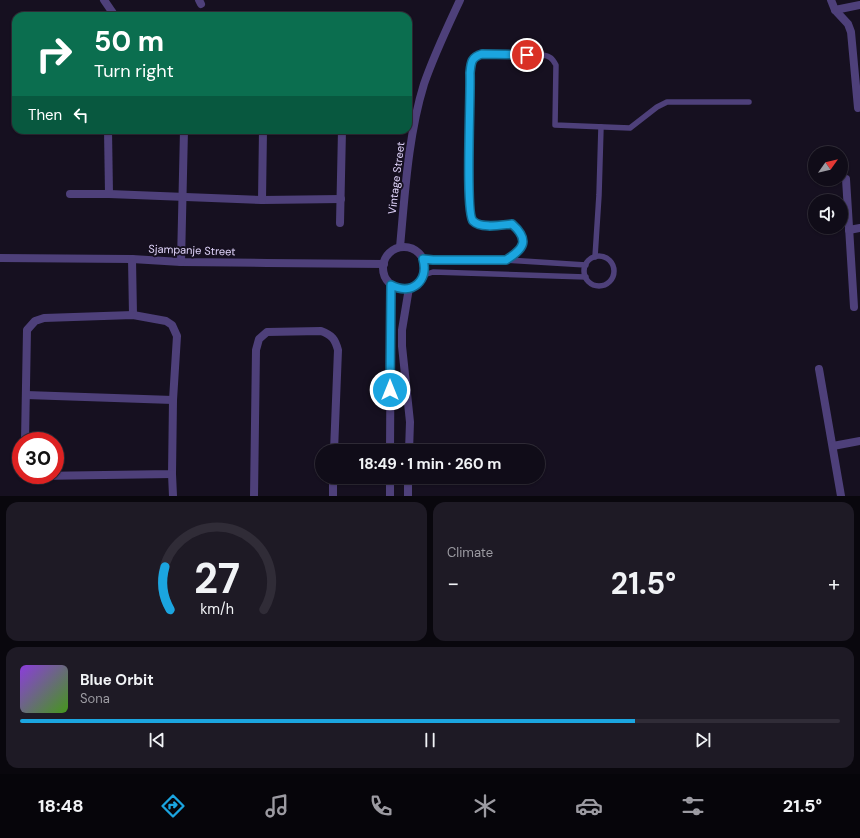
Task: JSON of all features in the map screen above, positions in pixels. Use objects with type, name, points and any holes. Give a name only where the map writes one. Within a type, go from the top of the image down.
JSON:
[{"type":"street","points":[[104,0],[112,12]]},
{"type":"street","name":"Vintage Street","points":[[400,247],[408,166],[414,124],[424,85],[441,41],[460,0]]},
{"type":"street","points":[[831,0],[834,10],[848,24],[851,32],[858,108]]},
{"type":"street","points":[[834,10],[860,5]]},
{"type":"street","points":[[108,134],[109,194]]},
{"type":"street","points":[[181,262],[184,134]]},
{"type":"street","points":[[262,200],[263,134]]},
{"type":"street","points":[[340,224],[342,134]]},
{"type":"street","points":[[846,186],[854,307]]},
{"type":"street","points":[[70,194],[109,194],[262,200],[341,199]]},
{"type":"street","points":[[849,230],[860,228]]},
{"type":"street","points":[[400,247],[414,249],[419,253],[425,265],[424,275],[418,284],[409,288],[398,288],[391,285],[384,273],[384,264],[388,254],[394,249],[400,247]]},
{"type":"street","name":"Sjampanje Street","points":[[0,258],[384,264]]},
{"type":"street","points":[[132,259],[132,315]]},
{"type":"street","points":[[390,444],[391,285]]},
{"type":"street","points":[[409,288],[402,330],[402,346],[410,422],[409,444]]},
{"type":"street","points":[[25,432],[28,330],[35,321],[44,318],[132,315],[166,321],[172,325],[177,336],[173,400],[173,496]]},
{"type":"street","points":[[254,496],[256,350],[259,339],[267,332],[321,331],[330,334],[335,340],[338,350],[334,444]]},
{"type":"street","points":[[819,369],[841,496]]},
{"type":"street","points":[[26,395],[173,400]]},
{"type":"street","points":[[832,446],[860,441]]},
{"type":"street","points":[[64,476],[172,474]]},
{"type":"street","points":[[333,484],[333,496]]},
{"type":"street","points":[[390,484],[390,496]]},
{"type":"street","points":[[408,484],[408,496]]},
{"type":"lane","points":[[506,260],[521,249],[523,241],[521,234],[512,224],[480,225],[474,223],[470,218],[470,73],[472,60],[476,56],[482,54],[548,56],[552,58],[556,64],[555,125],[630,128],[657,107],[667,102],[749,102]]},
{"type":"lane","points":[[595,257],[601,127]]},
{"type":"lane","points":[[604,257],[611,262],[614,269],[612,277],[607,284],[598,285],[590,282],[586,277],[586,265],[591,258],[604,257]]},
{"type":"lane","points":[[423,259],[506,260],[586,265]]},
{"type":"lane","points":[[424,275],[433,272],[586,277]]},
{"type":"route","points":[[390,390],[391,285],[405,289],[412,288],[418,284],[425,272],[423,259],[506,260],[521,249],[523,241],[521,234],[512,224],[487,226],[474,223],[470,218],[470,73],[472,60],[476,56],[482,54],[527,55]]}]
